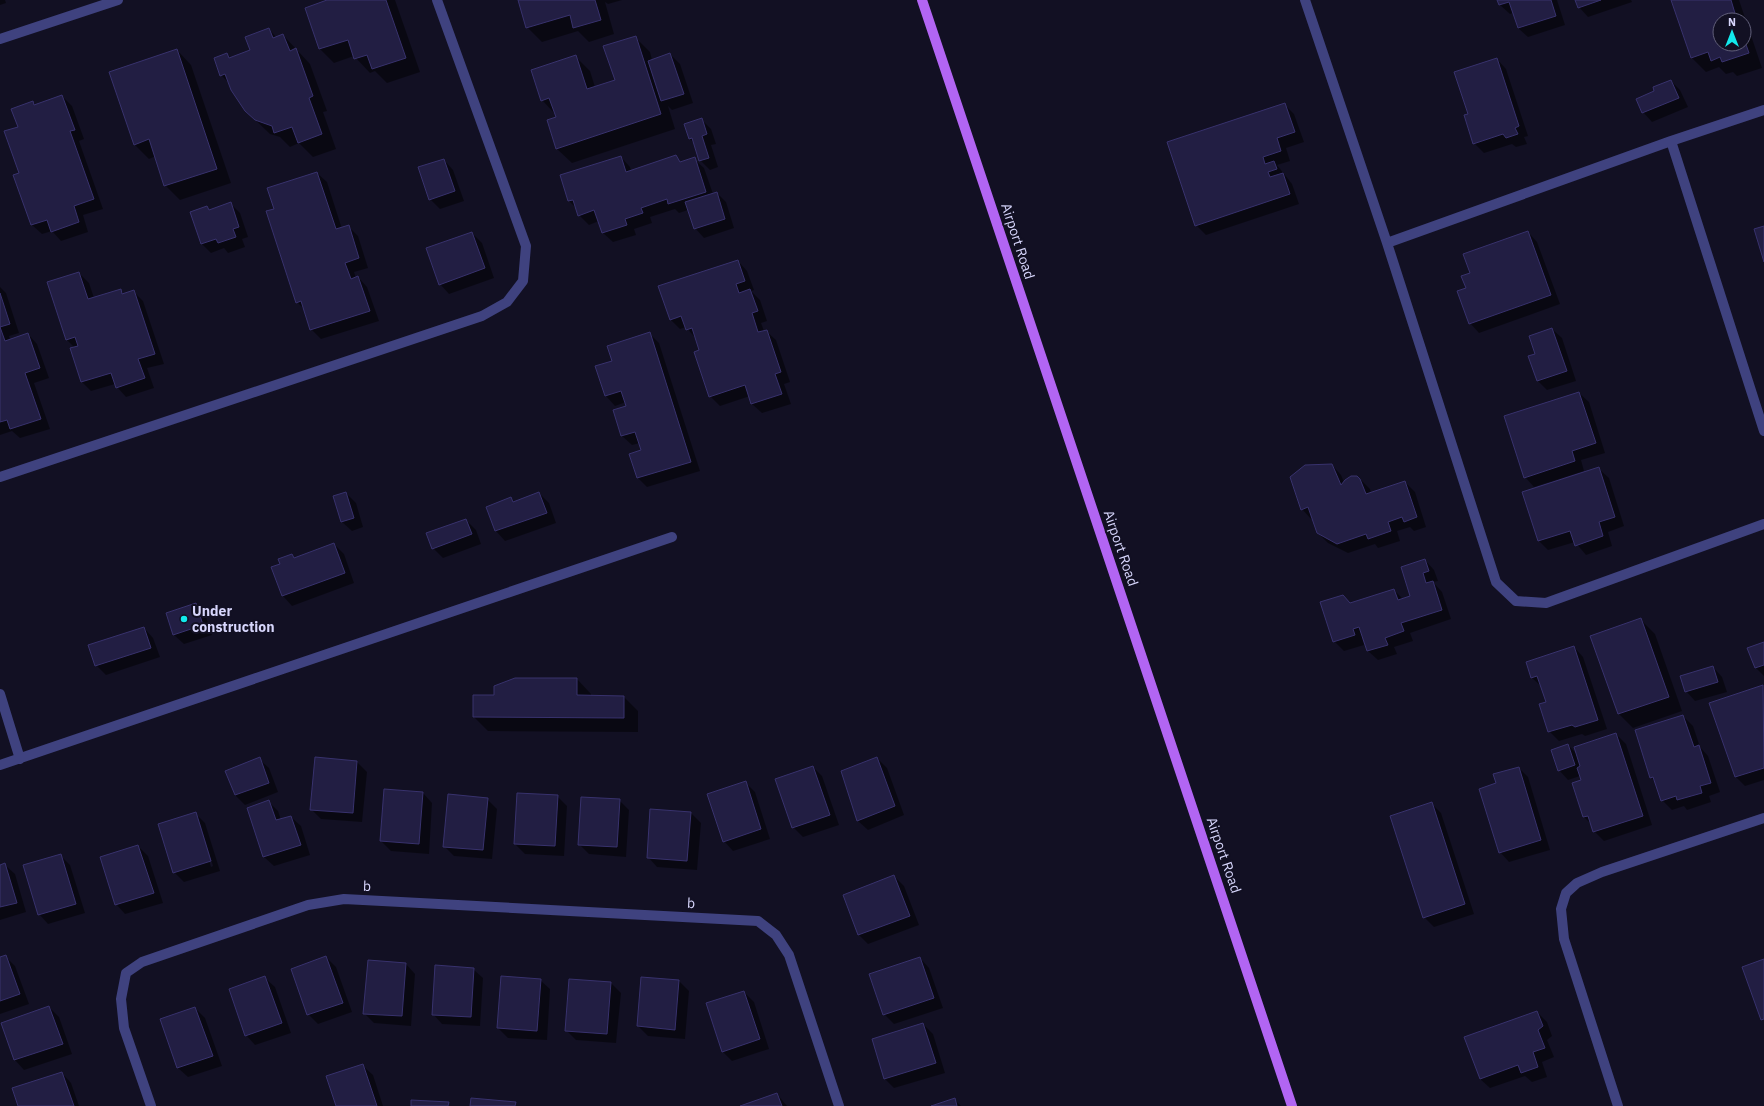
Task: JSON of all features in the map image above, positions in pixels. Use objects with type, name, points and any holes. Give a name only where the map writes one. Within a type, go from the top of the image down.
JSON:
[{"type":"main road","name":"Airport Road","points":[[922,0],[1292,1106]]},
{"type":"street","points":[[0,39],[118,0]]},
{"type":"street","points":[[0,477],[482,316],[507,302],[523,281],[526,246],[437,0]]},
{"type":"street","points":[[1305,0],[1387,243],[1496,582],[1516,601],[1546,603],[1764,524]]},
{"type":"street","points":[[1387,243],[1671,141],[1764,110]]},
{"type":"street","points":[[1671,141],[1764,431]]},
{"type":"street","points":[[0,765],[672,537]]},
{"type":"street","points":[[0,694],[20,759]]},
{"type":"street","points":[[1618,1106],[1564,939],[1560,909],[1566,893],[1578,884],[1602,872],[1764,818]]},
{"type":"street","name":"b","points":[[152,1106],[124,1028],[121,999],[126,973],[142,962],[308,904],[344,899],[758,921],[776,935],[789,955],[839,1106]]},
{"type":"building","points":[[327,0],[386,0],[406,58],[372,69],[367,55],[354,59],[348,40],[319,49],[305,8]]},
{"type":"building","points":[[518,0],[595,0],[601,20],[573,28],[570,15],[526,28]]},
{"type":"building","points":[[1497,0],[1551,0],[1556,16],[1518,28],[1509,2],[1499,5]]},
{"type":"building","points":[[1575,0],[1601,0],[1578,8]]},
{"type":"building","points":[[1671,0],[1731,0],[1735,12],[1712,12],[1712,52],[1749,53],[1722,62],[1720,57],[1711,61],[1708,52],[1691,58]]},
{"type":"building","points":[[269,28],[273,38],[283,34],[290,51],[296,48],[313,96],[309,98],[322,134],[298,143],[292,127],[274,133],[272,126],[255,120],[245,111],[231,90],[225,74],[220,76],[214,58],[227,53],[229,58],[250,50],[245,37]]},
{"type":"building","points":[[636,36],[661,114],[556,149],[547,120],[556,117],[549,98],[541,101],[531,70],[576,55],[587,89],[615,80],[603,46]]},
{"type":"building","points":[[177,49],[217,169],[164,186],[149,139],[134,145],[109,72]]},
{"type":"building","points":[[670,53],[684,94],[661,101],[648,61]]},
{"type":"building","points":[[1497,58],[1519,126],[1515,128],[1518,134],[1506,138],[1503,134],[1473,144],[1464,115],[1468,114],[1454,72]]},
{"type":"building","points":[[1671,80],[1679,98],[1642,113],[1636,99],[1654,91],[1653,87]]},
{"type":"building","points":[[62,95],[75,130],[70,131],[94,199],[74,206],[79,222],[51,232],[47,220],[31,225],[13,175],[19,173],[4,131],[18,127],[11,109],[33,101],[34,105]]},
{"type":"building","points":[[1285,103],[1295,132],[1277,138],[1281,151],[1263,157],[1265,164],[1274,161],[1277,169],[1268,172],[1270,177],[1283,173],[1290,194],[1195,226],[1167,142]]},
{"type":"building","points":[[702,118],[707,134],[702,136],[709,158],[699,161],[692,138],[689,139],[684,124]]},
{"type":"building","points":[[676,155],[680,162],[695,157],[706,192],[668,204],[667,199],[641,208],[643,213],[625,219],[627,225],[602,233],[594,210],[578,216],[573,200],[568,201],[560,175],[621,156],[626,172]]},
{"type":"building","points":[[444,159],[455,191],[429,200],[418,167]]},
{"type":"building","points":[[317,172],[336,229],[349,225],[359,258],[345,263],[351,279],[358,276],[370,311],[310,330],[301,301],[296,303],[266,211],[274,209],[267,188]]},
{"type":"building","points":[[717,192],[725,219],[694,229],[685,202]]},
{"type":"building","points":[[231,202],[239,227],[233,229],[236,237],[218,243],[216,239],[201,244],[190,212],[207,206],[209,210]]},
{"type":"building","points":[[1764,226],[1764,262],[1754,229]]},
{"type":"building","points":[[1528,231],[1551,295],[1469,324],[1457,291],[1466,288],[1461,276],[1470,273],[1463,254]]},
{"type":"building","points":[[472,232],[485,268],[439,285],[426,248]]},
{"type":"building","points":[[738,260],[745,281],[736,284],[739,293],[750,289],[758,311],[752,313],[758,332],[767,330],[781,372],[775,374],[782,394],[751,404],[745,385],[709,397],[694,352],[699,350],[692,328],[686,330],[681,316],[670,320],[658,286]]},
{"type":"building","points":[[79,272],[88,299],[121,289],[122,294],[134,290],[155,354],[138,359],[145,378],[116,388],[111,373],[81,382],[70,348],[78,346],[75,337],[66,340],[47,282]]},
{"type":"building","points":[[0,293],[10,324],[0,327]]},
{"type":"building","points":[[0,327],[5,341],[28,333],[40,368],[25,373],[41,419],[10,429],[7,420],[0,422]]},
{"type":"building","points":[[1552,328],[1567,371],[1537,381],[1528,356],[1535,354],[1529,336]]},
{"type":"building","points":[[650,332],[691,462],[637,478],[629,454],[641,450],[635,432],[621,436],[613,410],[626,406],[621,391],[605,396],[595,366],[612,361],[607,346]]},
{"type":"building","points":[[1579,392],[1596,443],[1572,451],[1575,461],[1524,478],[1504,416]]},
{"type":"building","points":[[1332,464],[1341,485],[1351,476],[1357,476],[1360,479],[1366,494],[1405,481],[1417,517],[1404,522],[1402,517],[1388,522],[1391,531],[1368,539],[1366,534],[1337,544],[1317,533],[1308,507],[1301,510],[1290,477],[1305,465]]},
{"type":"building","points":[[1599,467],[1615,517],[1599,522],[1603,536],[1575,546],[1570,531],[1538,541],[1522,492]]},
{"type":"building","points":[[346,492],[354,518],[341,522],[333,496]]},
{"type":"building","points":[[539,492],[547,513],[495,531],[486,507],[511,497],[513,502]]},
{"type":"building","points":[[466,519],[472,534],[432,549],[426,533]]},
{"type":"building","points":[[334,543],[345,573],[282,596],[271,567],[280,564],[278,559],[292,554],[294,558]]},
{"type":"building","points":[[1425,559],[1429,571],[1423,573],[1426,583],[1433,581],[1442,610],[1401,623],[1404,631],[1385,638],[1388,645],[1367,651],[1359,627],[1353,629],[1355,635],[1333,642],[1320,602],[1343,595],[1350,603],[1394,589],[1398,600],[1410,596],[1401,567]]},
{"type":"building","name":"Under construction","points":[[196,603],[203,625],[173,635],[166,613]]},
{"type":"building","points":[[1641,618],[1669,697],[1618,714],[1590,636]]},
{"type":"building","points":[[144,627],[151,648],[95,666],[88,645]]},
{"type":"building","points":[[1764,642],[1764,665],[1755,668],[1747,648]]},
{"type":"building","points":[[1574,646],[1598,720],[1575,727],[1572,725],[1548,732],[1539,704],[1546,702],[1537,676],[1531,678],[1526,662]]},
{"type":"building","points":[[1713,666],[1718,682],[1685,692],[1680,676]]},
{"type":"building","points":[[515,678],[577,678],[577,695],[624,696],[624,718],[473,717],[473,695],[494,695],[494,686]]},
{"type":"building","points":[[1763,685],[1764,768],[1735,777],[1709,703]]},
{"type":"building","points":[[1683,715],[1694,747],[1699,745],[1711,783],[1700,786],[1702,793],[1677,800],[1676,796],[1661,801],[1653,777],[1650,778],[1635,730]]},
{"type":"building","points":[[1616,733],[1643,816],[1593,832],[1588,816],[1583,817],[1572,783],[1581,780],[1577,768],[1580,766],[1574,747]]},
{"type":"building","points":[[1568,744],[1575,765],[1558,771],[1551,750]]},
{"type":"building","points":[[260,757],[269,783],[235,795],[225,771]]},
{"type":"building","points":[[315,757],[357,761],[353,813],[310,810]]},
{"type":"building","points":[[877,757],[895,806],[857,821],[841,771]]},
{"type":"building","points":[[813,766],[830,815],[792,828],[775,779]]},
{"type":"building","points":[[1519,767],[1541,840],[1499,853],[1479,789],[1496,783],[1493,774]]},
{"type":"building","points":[[746,781],[761,829],[723,842],[707,794]]},
{"type":"building","points":[[384,789],[423,792],[419,844],[380,841]]},
{"type":"building","points":[[517,793],[558,795],[555,846],[514,844]]},
{"type":"building","points":[[448,794],[488,798],[483,850],[443,847]]},
{"type":"building","points":[[581,797],[620,799],[617,847],[578,845]]},
{"type":"building","points":[[269,800],[276,820],[291,816],[301,845],[263,857],[247,808]]},
{"type":"building","points":[[1432,802],[1465,904],[1423,918],[1390,816]]},
{"type":"building","points":[[650,809],[691,812],[687,861],[647,858]]},
{"type":"building","points":[[196,812],[211,861],[173,873],[158,824]]},
{"type":"building","points":[[138,845],[154,893],[115,905],[100,857]]},
{"type":"building","points":[[61,854],[76,904],[38,915],[23,865]]},
{"type":"building","points":[[5,863],[17,903],[0,907],[0,865]]},
{"type":"building","points":[[894,875],[910,916],[858,935],[843,895]]},
{"type":"building","points":[[6,955],[20,994],[0,1001],[0,957]]},
{"type":"building","points":[[326,956],[343,1003],[307,1015],[291,969]]},
{"type":"building","points":[[920,957],[934,998],[883,1015],[869,974]]},
{"type":"building","points":[[1764,959],[1764,1019],[1761,1020],[1742,967]]},
{"type":"building","points":[[368,960],[406,963],[402,1016],[363,1014]]},
{"type":"building","points":[[435,965],[474,968],[471,1017],[432,1015]]},
{"type":"building","points":[[265,976],[282,1023],[245,1036],[229,989]]},
{"type":"building","points":[[501,976],[541,979],[537,1031],[497,1028]]},
{"type":"building","points":[[641,977],[679,980],[675,1030],[637,1026]]},
{"type":"building","points":[[569,979],[611,982],[607,1034],[565,1031]]},
{"type":"building","points":[[744,991],[760,1039],[722,1052],[706,1003]]},
{"type":"building","points":[[49,1006],[63,1044],[14,1060],[1,1023]]},
{"type":"building","points":[[195,1007],[213,1056],[177,1068],[160,1019]]},
{"type":"building","points":[[1537,1011],[1543,1026],[1538,1030],[1545,1048],[1533,1052],[1538,1067],[1521,1073],[1518,1065],[1480,1079],[1464,1037]]},
{"type":"building","points":[[923,1023],[936,1063],[884,1079],[872,1039]]},
{"type":"building","points":[[363,1064],[377,1106],[336,1106],[326,1076]]},
{"type":"building","points":[[62,1072],[74,1106],[18,1106],[12,1088]]},
{"type":"building","points":[[777,1093],[782,1106],[740,1106]]},
{"type":"building","points":[[471,1098],[516,1102],[515,1106],[470,1106]]},
{"type":"building","points":[[955,1098],[957,1106],[931,1106]]},
{"type":"building","points":[[411,1100],[449,1102],[448,1106],[411,1106]]},
{"type":"place","name":"Under construction","points":[[184,619]]}]
